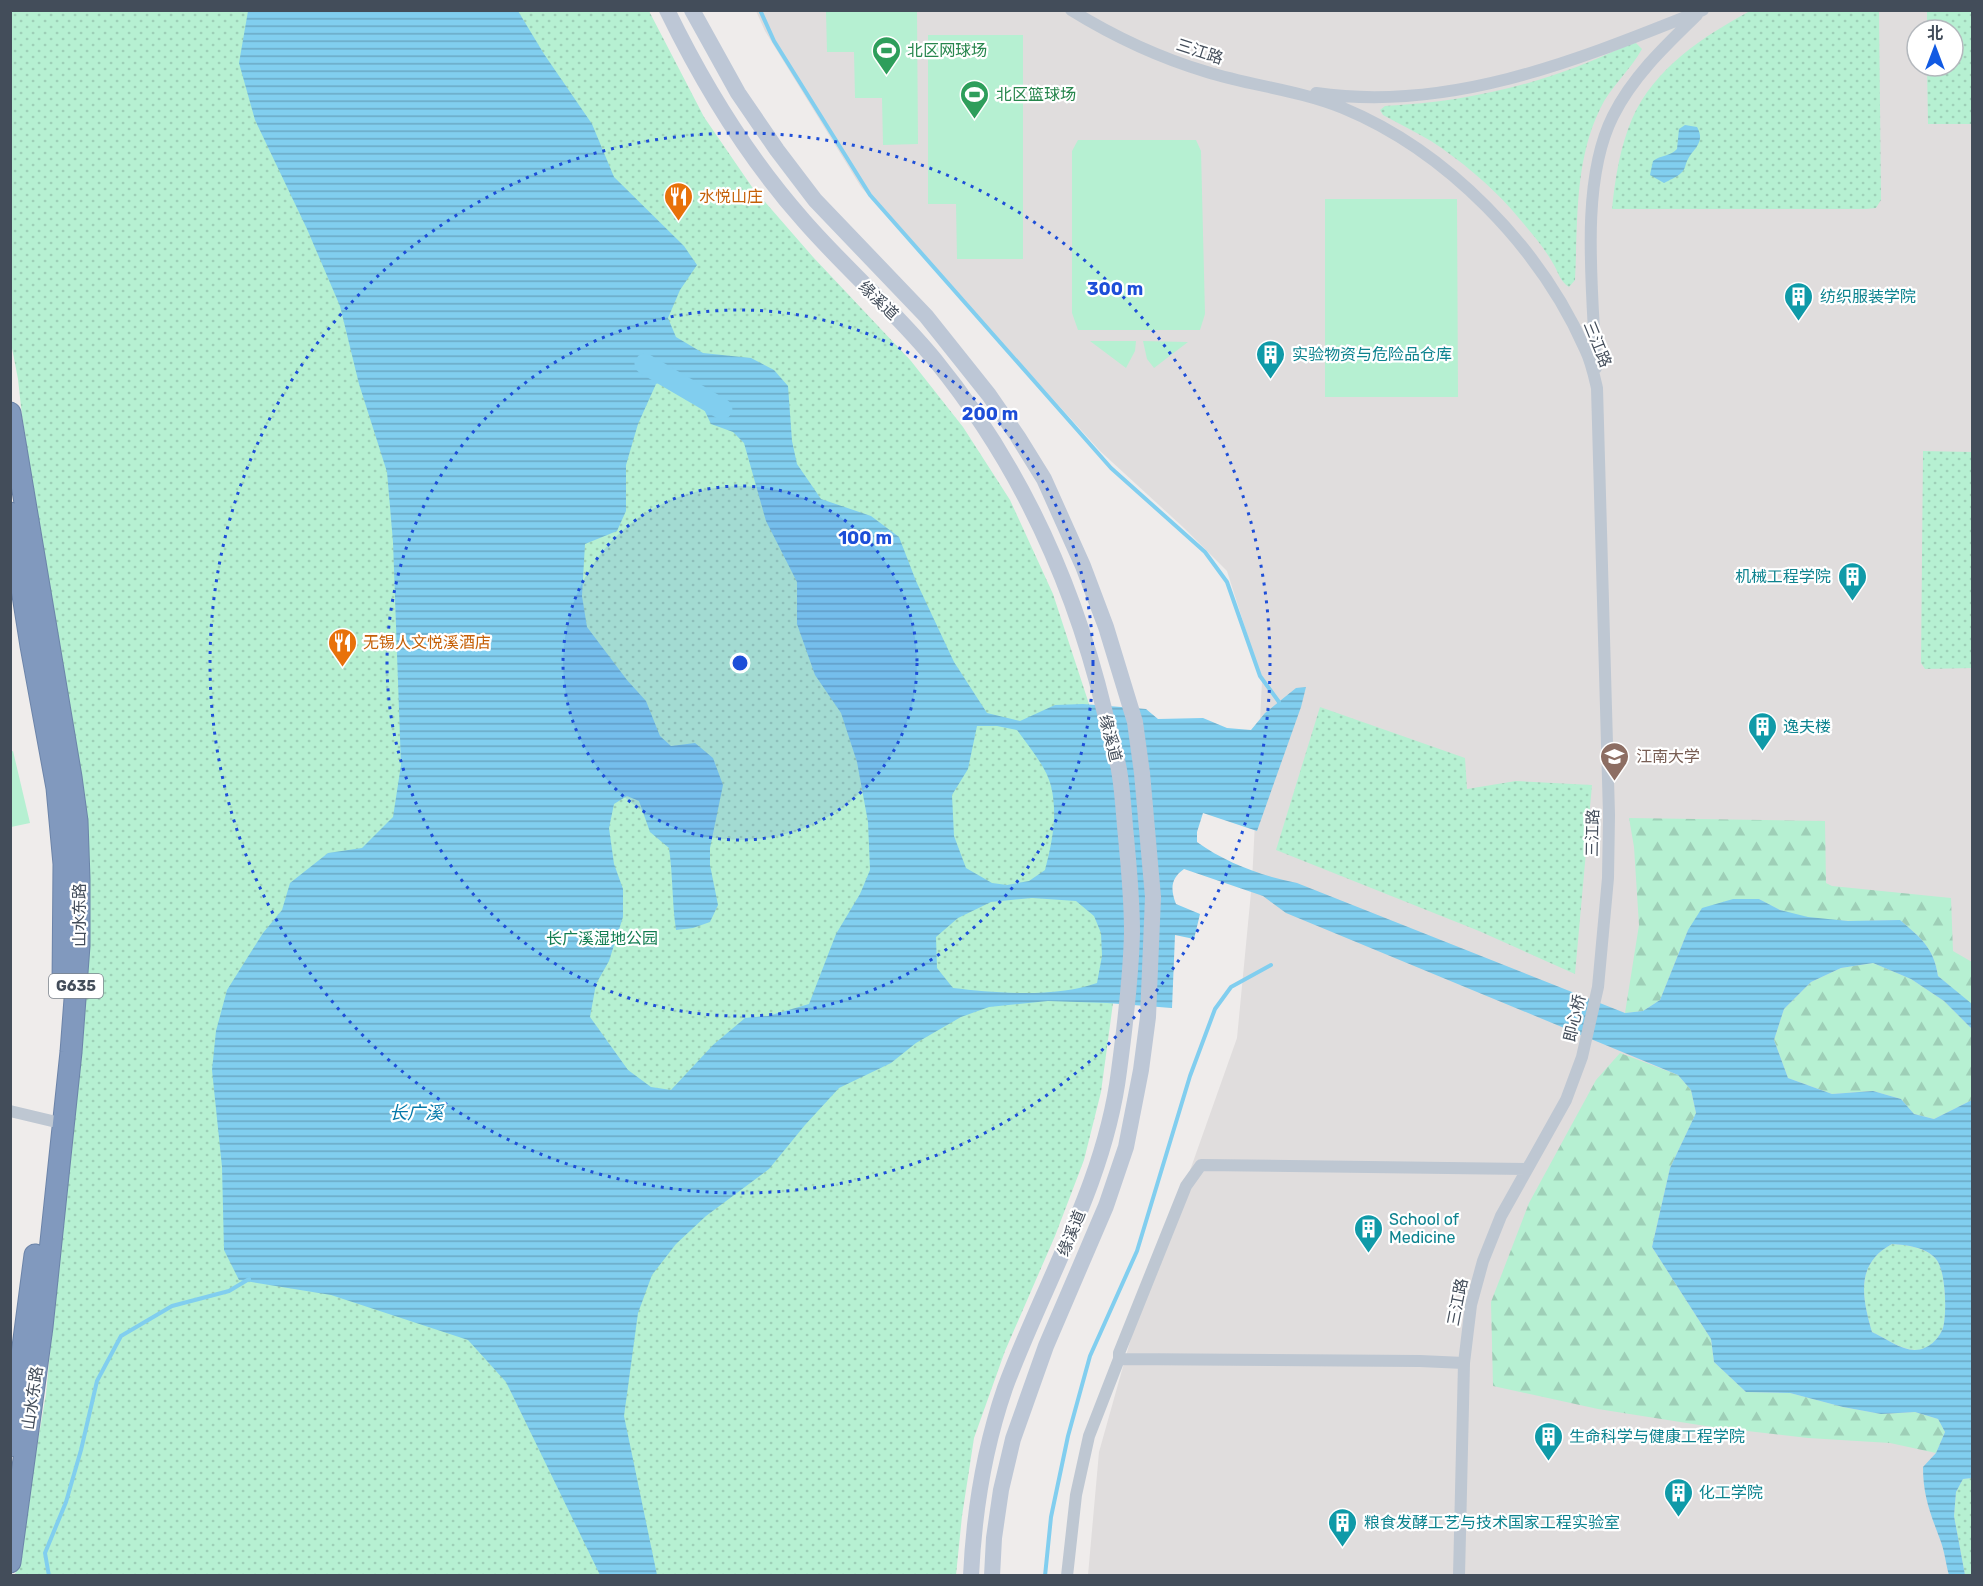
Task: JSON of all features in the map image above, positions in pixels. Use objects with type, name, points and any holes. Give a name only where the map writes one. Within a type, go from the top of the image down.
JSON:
[{"type":"highway","name":"山水东路","points":[[10,413],[77,821],[79,946],[69,1076],[42,1327],[10,1562]]},
{"type":"highway","name":"山水东路","points":[[10,513],[18,610],[57,788],[64,864],[62,1008],[52,1121],[10,1446]]},
{"type":"main road","name":"缘溪道","points":[[668,10],[694,65],[761,167],[801,218],[853,275],[909,329],[968,402],[993,439],[1029,502],[1052,550],[1074,606],[1095,670],[1119,772],[1128,854],[1132,933],[1119,1076],[1096,1171],[1073,1232],[1009,1380],[989,1440],[978,1492],[971,1575]]},
{"type":"main road","name":"缘溪道","points":[[692,10],[738,93],[815,200],[926,316],[960,357],[1018,437],[1044,479],[1064,522],[1106,627],[1135,722],[1154,897],[1148,1017],[1141,1070],[1126,1147],[1106,1206],[1046,1346],[1013,1439],[1001,1490],[994,1538],[992,1575]]},
{"type":"street","name":"三江路","points":[[1071,10],[1092,23],[1153,52],[1207,72],[1280,88],[1343,108],[1400,137],[1436,163],[1516,238],[1546,279],[1570,319],[1586,351],[1597,388],[1609,815],[1608,878],[1598,987]]},
{"type":"street","points":[[1280,88],[1348,98],[1404,96],[1461,90],[1513,79],[1562,64],[1702,11]]},
{"type":"street","points":[[1597,388],[1591,215],[1601,148],[1612,117],[1627,92],[1647,66],[1702,11]]},
{"type":"street","name":"即心桥","points":[[1581,1057],[1598,987]]},
{"type":"street","name":"三江路","points":[[1458,1575],[1464,1364],[1471,1305],[1483,1261],[1501,1215],[1566,1100],[1581,1057]]},
{"type":"street","points":[[10,1111],[52,1121]]},
{"type":"street","points":[[1067,1575],[1076,1494],[1089,1436],[1119,1359],[1119,1353],[1186,1186],[1200,1165],[1527,1169]]},
{"type":"street","points":[[1119,1359],[1408,1361],[1464,1364]]},
{"type":"shaded area","name":"江南大学","points":[[756,11],[1972,11],[1972,1575],[1088,1575],[1099,1452],[1133,1331],[1237,1038],[1252,882],[1262,681],[1227,571],[1100,451],[861,187],[765,31]]},
{"type":"green space","name":"长广溪湿地公园","points":[[10,11],[649,11],[704,117],[752,187],[813,257],[911,361],[963,427],[1010,500],[1053,594],[1089,704],[1113,1003],[1101,1092],[1084,1160],[1055,1236],[1005,1351],[974,1438],[956,1575],[15,1575],[46,1394],[65,1189],[83,1037],[89,900],[52,610],[11,343]]},
{"type":"green space","name":"北区网球场","points":[[826,11],[917,11],[918,144],[883,145],[882,98],[855,98],[854,52],[827,52]]},
{"type":"green space","points":[[1750,11],[1879,11],[1881,200],[1876,208],[1612,209],[1616,175],[1624,141],[1632,119],[1653,84],[1682,55],[1715,31]]},
{"type":"green space","points":[[1927,11],[1972,11],[1972,124],[1928,124],[1927,78],[1965,78],[1965,18],[1927,18]]},
{"type":"green space","name":"北区篮球场","points":[[928,35],[1023,35],[1023,259],[957,259],[956,204],[928,204]]},
{"type":"green space","points":[[1636,43],[1642,49],[1604,101],[1586,150],[1581,172],[1577,215],[1575,280],[1569,287],[1562,280],[1540,244],[1494,191],[1442,148],[1383,115],[1380,110],[1385,106],[1449,100],[1510,88],[1570,69]]},
{"type":"green space","points":[[1078,140],[1196,140],[1201,151],[1205,314],[1200,330],[1078,330],[1072,313],[1072,151]]},
{"type":"green space","points":[[1325,199],[1457,199],[1458,397],[1325,397]]},
{"type":"green space","points":[[1090,341],[1136,341],[1135,351],[1126,368]]},
{"type":"green space","points":[[1143,341],[1188,342],[1154,368],[1147,359]]},
{"type":"green space","points":[[1923,451],[1972,452],[1972,668],[1925,669],[1921,663]]},
{"type":"green space","points":[[1320,707],[1465,758],[1467,789],[1516,781],[1592,785],[1575,974],[1479,931],[1276,850]]},
{"type":"green space","points":[[13,751],[30,823],[11,827],[10,752]]},
{"type":"green space","points":[[1629,818],[1825,821],[1826,883],[1832,886],[1951,898],[1953,951],[1972,962],[1972,1005],[1938,976],[1930,951],[1900,920],[1839,921],[1809,918],[1780,910],[1759,899],[1688,930],[1660,1000],[1643,1011],[1625,1013],[1639,925],[1634,847]]},
{"type":"green space","points":[[1873,963],[1911,979],[1944,1001],[1972,1029],[1972,1100],[1934,1119],[1914,1114],[1901,1099],[1873,1091],[1832,1094],[1788,1078],[1774,1040],[1784,1009],[1811,982],[1841,968]]},
{"type":"green space","points":[[1620,1053],[1678,1075],[1691,1090],[1696,1113],[1670,1168],[1652,1247],[1711,1339],[1714,1362],[1746,1392],[1790,1393],[1881,1414],[1915,1412],[1938,1419],[1945,1432],[1936,1453],[1890,1443],[1808,1438],[1712,1427],[1598,1409],[1493,1386],[1491,1302],[1529,1203],[1596,1080]]},
{"type":"green space","points":[[1892,1244],[1910,1246],[1927,1252],[1936,1259],[1942,1273],[1945,1303],[1943,1328],[1932,1343],[1920,1350],[1905,1348],[1872,1332],[1868,1319],[1864,1294],[1867,1271],[1880,1252]]},
{"type":"green space","points":[[1972,1478],[1972,1575],[1965,1575],[1954,1516],[1956,1492],[1963,1479]]},
{"type":"water","name":"长广溪","points":[[248,11],[518,11],[544,54],[592,124],[614,177],[684,246],[697,265],[680,290],[668,318],[676,337],[703,353],[751,358],[774,370],[788,386],[792,441],[797,464],[821,499],[871,516],[899,537],[916,581],[954,662],[987,713],[1020,721],[1055,705],[1083,704],[1146,709],[1158,719],[1203,718],[1227,728],[1251,730],[1265,713],[1296,688],[1306,687],[1257,831],[1203,813],[1197,832],[1197,842],[1208,850],[1232,862],[1271,877],[1297,883],[1625,1013],[1643,1011],[1660,1000],[1688,930],[1702,908],[1733,899],[1759,899],[1780,910],[1808,917],[1848,921],[1900,920],[1907,926],[1930,951],[1938,976],[1972,1004],[1972,1029],[1944,1001],[1911,979],[1873,963],[1841,968],[1811,982],[1784,1009],[1774,1040],[1788,1078],[1832,1094],[1873,1091],[1901,1099],[1914,1114],[1934,1119],[1972,1100],[1972,1478],[1963,1479],[1956,1492],[1954,1516],[1965,1575],[1949,1575],[1924,1488],[1923,1467],[1936,1453],[1945,1432],[1938,1419],[1915,1412],[1881,1414],[1790,1393],[1746,1392],[1714,1362],[1711,1339],[1652,1247],[1670,1168],[1696,1113],[1691,1090],[1678,1075],[1286,913],[1263,896],[1184,869],[1176,876],[1173,884],[1176,904],[1200,914],[1194,939],[1175,935],[1172,1008],[1048,1001],[989,1007],[961,1017],[916,1043],[891,1063],[839,1088],[769,1169],[706,1216],[676,1244],[652,1275],[638,1313],[624,1416],[657,1575],[600,1575],[506,1382],[468,1340],[331,1295],[239,1280],[224,1250],[222,1167],[212,1070],[216,1031],[227,990],[263,933],[282,910],[290,883],[328,853],[362,848],[393,817],[401,765],[393,542],[387,472],[359,384],[340,306],[307,229],[255,120],[239,63]],"holes":[[[677,375],[692,384],[711,424],[733,432],[744,443],[766,521],[797,582],[797,624],[815,675],[841,713],[857,762],[868,822],[870,870],[860,894],[836,934],[809,1004],[768,1016],[745,1018],[713,1045],[671,1090],[651,1087],[628,1070],[590,1017],[596,984],[609,961],[623,917],[623,889],[614,864],[609,828],[614,804],[627,796],[639,801],[650,832],[669,848],[676,930],[693,928],[710,922],[718,905],[710,865],[710,848],[723,785],[713,758],[695,743],[671,746],[660,736],[646,701],[587,627],[582,596],[585,544],[617,531],[626,511],[626,465],[638,424],[656,384]],[[977,726],[997,726],[1017,730],[1045,771],[1053,797],[1052,839],[1045,870],[1029,881],[1007,885],[992,883],[966,868],[954,836],[952,795],[968,769]],[[1032,898],[1076,901],[1094,916],[1101,933],[1102,956],[1097,983],[1063,991],[1025,993],[953,988],[937,968],[936,937],[958,918],[991,902]],[[1892,1244],[1910,1246],[1932,1255],[1939,1265],[1945,1292],[1943,1328],[1932,1343],[1920,1350],[1904,1348],[1872,1332],[1864,1294],[1864,1282],[1872,1261]]]},
{"type":"water","points":[[1685,125],[1697,127],[1700,137],[1698,145],[1682,172],[1664,183],[1650,175],[1653,161],[1677,149],[1679,129]]},
{"type":"waterway","points":[[760,10],[774,41],[870,195],[1111,468],[1205,552],[1227,582],[1260,676],[1279,702]]},
{"type":"waterway","points":[[645,364],[722,409]]},
{"type":"waterway","points":[[1045,1576],[1051,1517],[1068,1436],[1090,1356],[1137,1251],[1190,1076],[1215,1009],[1231,987],[1271,965]]},
{"type":"waterway","points":[[49,1576],[45,1553],[66,1502],[97,1381],[121,1336],[172,1306],[229,1291],[249,1279]]},
{"type":"place","name":"北区网球场","points":[[886,76]]},
{"type":"place","name":"北区篮球场","points":[[975,120]]},
{"type":"place","name":"水悦山庄","points":[[678,222]]},
{"type":"place","name":"纺织服装学院","points":[[1799,322]]},
{"type":"place","name":"实验物资与危险品仓库","points":[[1271,380]]},
{"type":"place","name":"机械工程学院","points":[[1852,602]]},
{"type":"place","name":"无锡人文悦溪酒店","points":[[342,668]]},
{"type":"place","name":"逸夫楼","points":[[1762,752]]},
{"type":"place","name":"江南大学","points":[[1615,782]]},
{"type":"place","name":"School of Medicine","points":[[1368,1254]]},
{"type":"place","name":"生命科学与健康工程学院","points":[[1548,1462]]},
{"type":"place","name":"化工学院","points":[[1678,1518]]},
{"type":"place","name":"粮食发酵工艺与技术国家工程实验室","points":[[1343,1548]]}]
